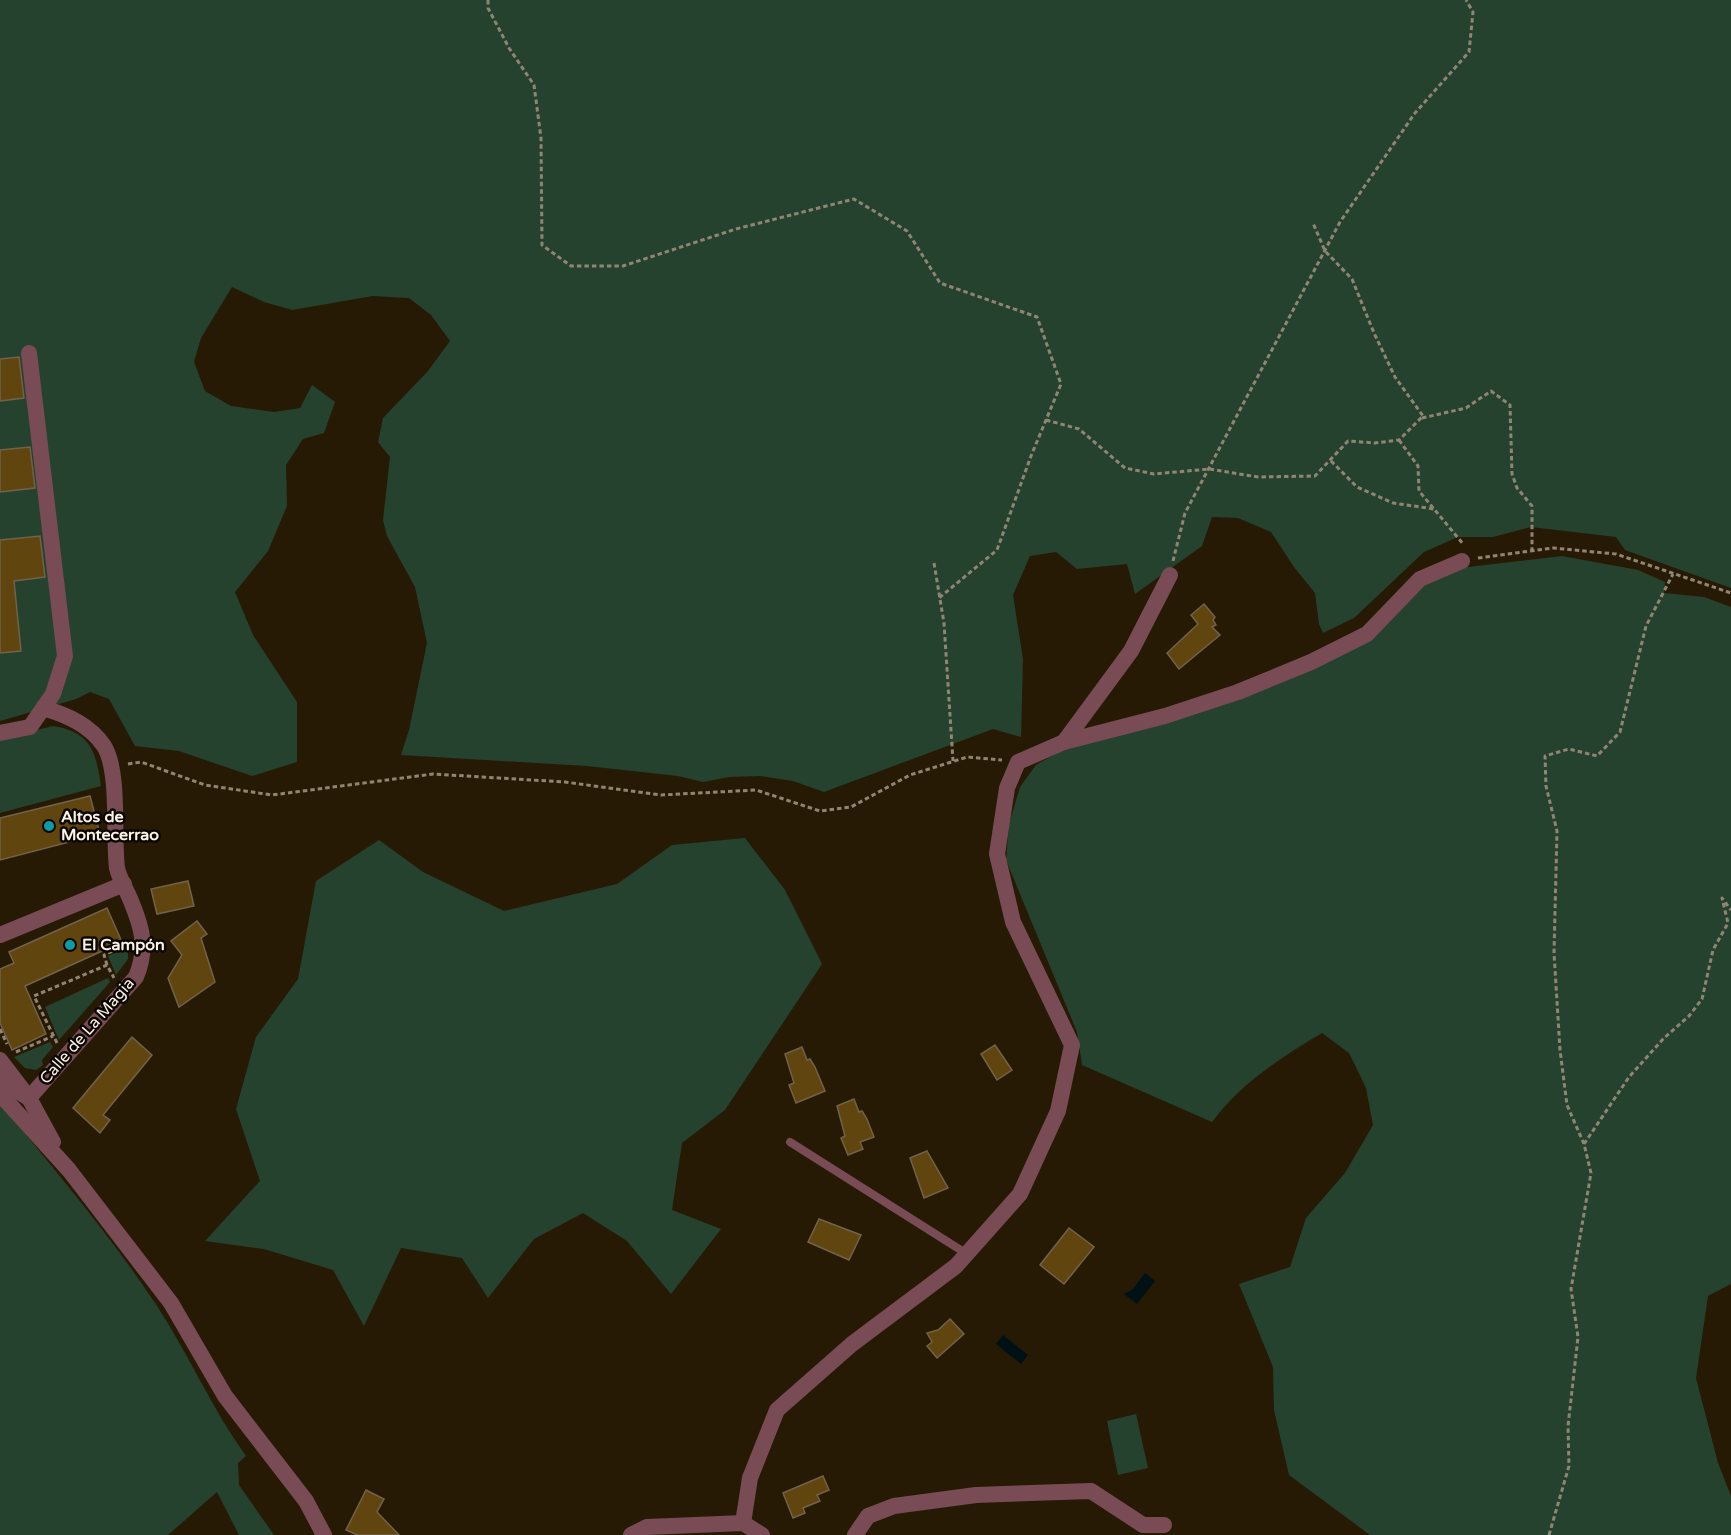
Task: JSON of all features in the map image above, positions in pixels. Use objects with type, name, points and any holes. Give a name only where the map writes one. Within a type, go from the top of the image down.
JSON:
[{"type":"street","points":[[0,733],[30,727],[53,694],[66,656],[29,354]]},
{"type":"street","points":[[742,1522],[750,1478],[777,1410],[852,1344],[956,1266],[968,1254],[1020,1194],[1058,1111],[1072,1045],[1012,922],[997,854],[1007,788],[1018,762],[1064,742],[1165,717],[1238,692],[1311,662],[1367,634],[1420,579],[1468,560]]},
{"type":"street","points":[[1064,742],[1131,651],[1170,575]]},
{"type":"street","points":[[43,708],[62,714],[93,732],[105,748],[111,766]]},
{"type":"street","name":"Calle de La Magia","points":[[29,1098],[136,977],[143,960],[145,946],[118,871],[111,766]]},
{"type":"street","points":[[0,935],[124,884]]},
{"type":"street","points":[[6,1053],[69,1170]]},
{"type":"street","points":[[0,1081],[29,1098]]},
{"type":"street","points":[[0,1094],[69,1170],[171,1303],[225,1396],[306,1501],[324,1535]]},
{"type":"street","points":[[855,1535],[868,1516],[894,1506],[987,1494],[1092,1491],[1143,1525],[1164,1525]]},
{"type":"street","points":[[631,1535],[647,1527],[742,1522],[762,1535]]},
{"type":"lane","points":[[790,1142],[968,1254]]},
{"type":"path","points":[[488,0],[488,8],[509,48],[534,85],[541,138],[542,245],[571,266],[623,266],[736,229],[854,199],[907,231],[940,283],[1037,317],[1061,384],[997,550],[939,598]]},
{"type":"path","points":[[1170,575],[1185,513],[1340,222],[1415,113],[1468,52],[1473,12],[1466,0]]},
{"type":"path","points":[[1046,420],[1079,429],[1125,468],[1154,474],[1209,469],[1258,477],[1316,476],[1348,441],[1375,443],[1400,440],[1423,416],[1395,377],[1352,279],[1325,251],[1313,224]]},
{"type":"path","points":[[1420,418],[1466,408],[1491,391],[1510,405],[1512,474],[1517,488],[1532,506],[1532,551]]},
{"type":"path","points":[[1400,440],[1418,466],[1419,491],[1436,509],[1468,560],[1553,548],[1616,554],[1731,593]]},
{"type":"path","points":[[1331,461],[1357,487],[1393,503],[1436,509]]},
{"type":"path","points":[[934,563],[944,623],[953,761]]},
{"type":"path","points":[[1549,1535],[1569,1466],[1568,1426],[1578,1337],[1571,1289],[1591,1173],[1584,1144],[1567,1105],[1560,1050],[1554,953],[1557,831],[1546,786],[1545,756],[1569,749],[1597,756],[1620,732],[1646,626],[1673,574]]},
{"type":"path","points":[[111,766],[141,762],[204,784],[272,795],[433,774],[565,782],[662,795],[756,790],[820,811],[851,807],[910,775],[967,757],[1018,762]]},
{"type":"path","points":[[1584,1144],[1629,1077],[1664,1038],[1689,1016],[1702,999],[1713,950],[1728,923],[1722,898],[1731,910]]},
{"type":"path","points":[[122,993],[104,955],[142,937]]},
{"type":"path","points":[[0,1029],[6,1053],[53,1036],[34,996],[107,965]]},
{"type":"green space","points":[[0,0],[1731,0],[1731,588],[1625,550],[1616,537],[1531,527],[1493,537],[1458,537],[1424,552],[1354,618],[1323,633],[1319,624],[1315,593],[1294,567],[1271,532],[1238,518],[1212,517],[1202,546],[1135,594],[1127,564],[1077,569],[1056,552],[1030,556],[1013,595],[1023,659],[1021,737],[993,729],[824,792],[793,781],[760,776],[729,777],[703,782],[678,776],[587,766],[401,755],[409,730],[427,643],[415,587],[387,536],[383,520],[390,457],[378,442],[383,418],[428,371],[450,341],[431,315],[409,298],[373,296],[292,310],[264,302],[232,287],[201,338],[194,362],[205,391],[231,406],[274,412],[300,408],[312,385],[335,402],[324,433],[303,439],[286,465],[287,506],[268,551],[235,592],[253,635],[297,702],[297,762],[252,776],[179,751],[135,746],[109,699],[90,692],[76,699],[0,721]]},
{"type":"green space","points":[[1562,556],[1638,570],[1665,582],[1664,593],[1704,597],[1731,607],[1731,1284],[1708,1296],[1696,1378],[1718,1463],[1731,1496],[1731,1535],[1370,1535],[1289,1475],[1274,1410],[1273,1367],[1239,1284],[1290,1267],[1306,1218],[1345,1173],[1373,1125],[1366,1088],[1349,1053],[1322,1033],[1248,1083],[1212,1122],[1082,1065],[1077,1032],[1006,860],[1009,824],[1020,787],[1036,765],[1057,753],[1329,660],[1422,585],[1468,567]]},
{"type":"green space","points":[[53,726],[76,733],[84,739],[94,754],[101,786],[0,813],[0,739]]},
{"type":"green space","points":[[745,838],[785,890],[822,964],[725,1110],[682,1143],[672,1210],[721,1229],[671,1294],[627,1241],[583,1213],[534,1239],[488,1298],[462,1258],[401,1248],[364,1326],[333,1270],[264,1249],[205,1241],[260,1181],[236,1109],[256,1037],[298,979],[316,881],[379,840],[423,872],[504,911],[617,884],[672,845]]},
{"type":"green space","points":[[128,947],[128,959],[116,975],[108,956]]},
{"type":"green space","points":[[108,978],[110,982],[59,1040],[45,1007]]},
{"type":"green space","points":[[50,1042],[53,1047],[42,1060],[43,1065],[36,1070],[25,1068],[14,1057]]},
{"type":"green space","points":[[0,1103],[101,1228],[157,1306],[222,1420],[246,1456],[238,1463],[239,1485],[274,1535],[239,1535],[217,1492],[168,1535],[0,1535]]},
{"type":"green space","points":[[1136,1414],[1148,1468],[1118,1475],[1107,1421]]},
{"type":"shaded area","points":[[1145,1273],[1155,1281],[1137,1304],[1124,1294],[1133,1289]]},
{"type":"shaded area","points":[[1003,1335],[1028,1355],[1021,1364],[996,1344]]},
{"type":"building","points":[[19,357],[24,398],[0,401],[0,359]]},
{"type":"building","points":[[30,447],[35,488],[0,492],[0,450]]},
{"type":"building","points":[[40,536],[45,577],[14,581],[21,651],[0,653],[0,540]]},
{"type":"building","points":[[1204,604],[1215,617],[1213,620],[1216,625],[1212,627],[1220,635],[1179,669],[1167,653],[1198,624],[1191,615]]},
{"type":"building","name":"Altos de Montecerrao","points":[[90,796],[100,834],[0,860],[0,818]]},
{"type":"building","points":[[188,881],[194,906],[157,914],[151,889]]},
{"type":"building","name":"El Campón","points":[[107,908],[122,942],[25,986],[46,1034],[12,1050],[0,1023],[0,969],[14,963],[9,952]]},
{"type":"building","points":[[197,921],[207,934],[201,938],[215,982],[179,1007],[168,978],[182,955],[171,941]]},
{"type":"building","points":[[132,1037],[152,1055],[103,1115],[110,1120],[100,1133],[73,1108]]},
{"type":"building","points":[[995,1045],[1012,1070],[997,1080],[981,1054]]},
{"type":"building","points":[[802,1047],[807,1060],[810,1059],[815,1067],[825,1091],[796,1103],[789,1085],[794,1083],[785,1054]]},
{"type":"building","points":[[854,1099],[859,1112],[862,1111],[867,1119],[874,1137],[860,1142],[863,1149],[848,1155],[841,1138],[845,1136],[837,1106]]},
{"type":"building","points":[[927,1151],[948,1188],[924,1198],[910,1158]]},
{"type":"building","points":[[819,1219],[861,1235],[849,1260],[808,1242]]},
{"type":"building","points":[[1069,1228],[1094,1247],[1064,1284],[1040,1265]]},
{"type":"building","points":[[950,1319],[964,1334],[937,1358],[927,1346],[932,1342],[927,1333],[938,1330]]},
{"type":"building","points":[[823,1476],[829,1490],[817,1495],[820,1501],[803,1508],[805,1513],[793,1518],[783,1493]]},
{"type":"building","points":[[366,1490],[384,1499],[377,1512],[399,1535],[357,1535],[346,1530]]},
{"type":"place","name":"Altos de Montecerrao","points":[[49,826]]},
{"type":"place","name":"El Campón","points":[[70,945]]}]
